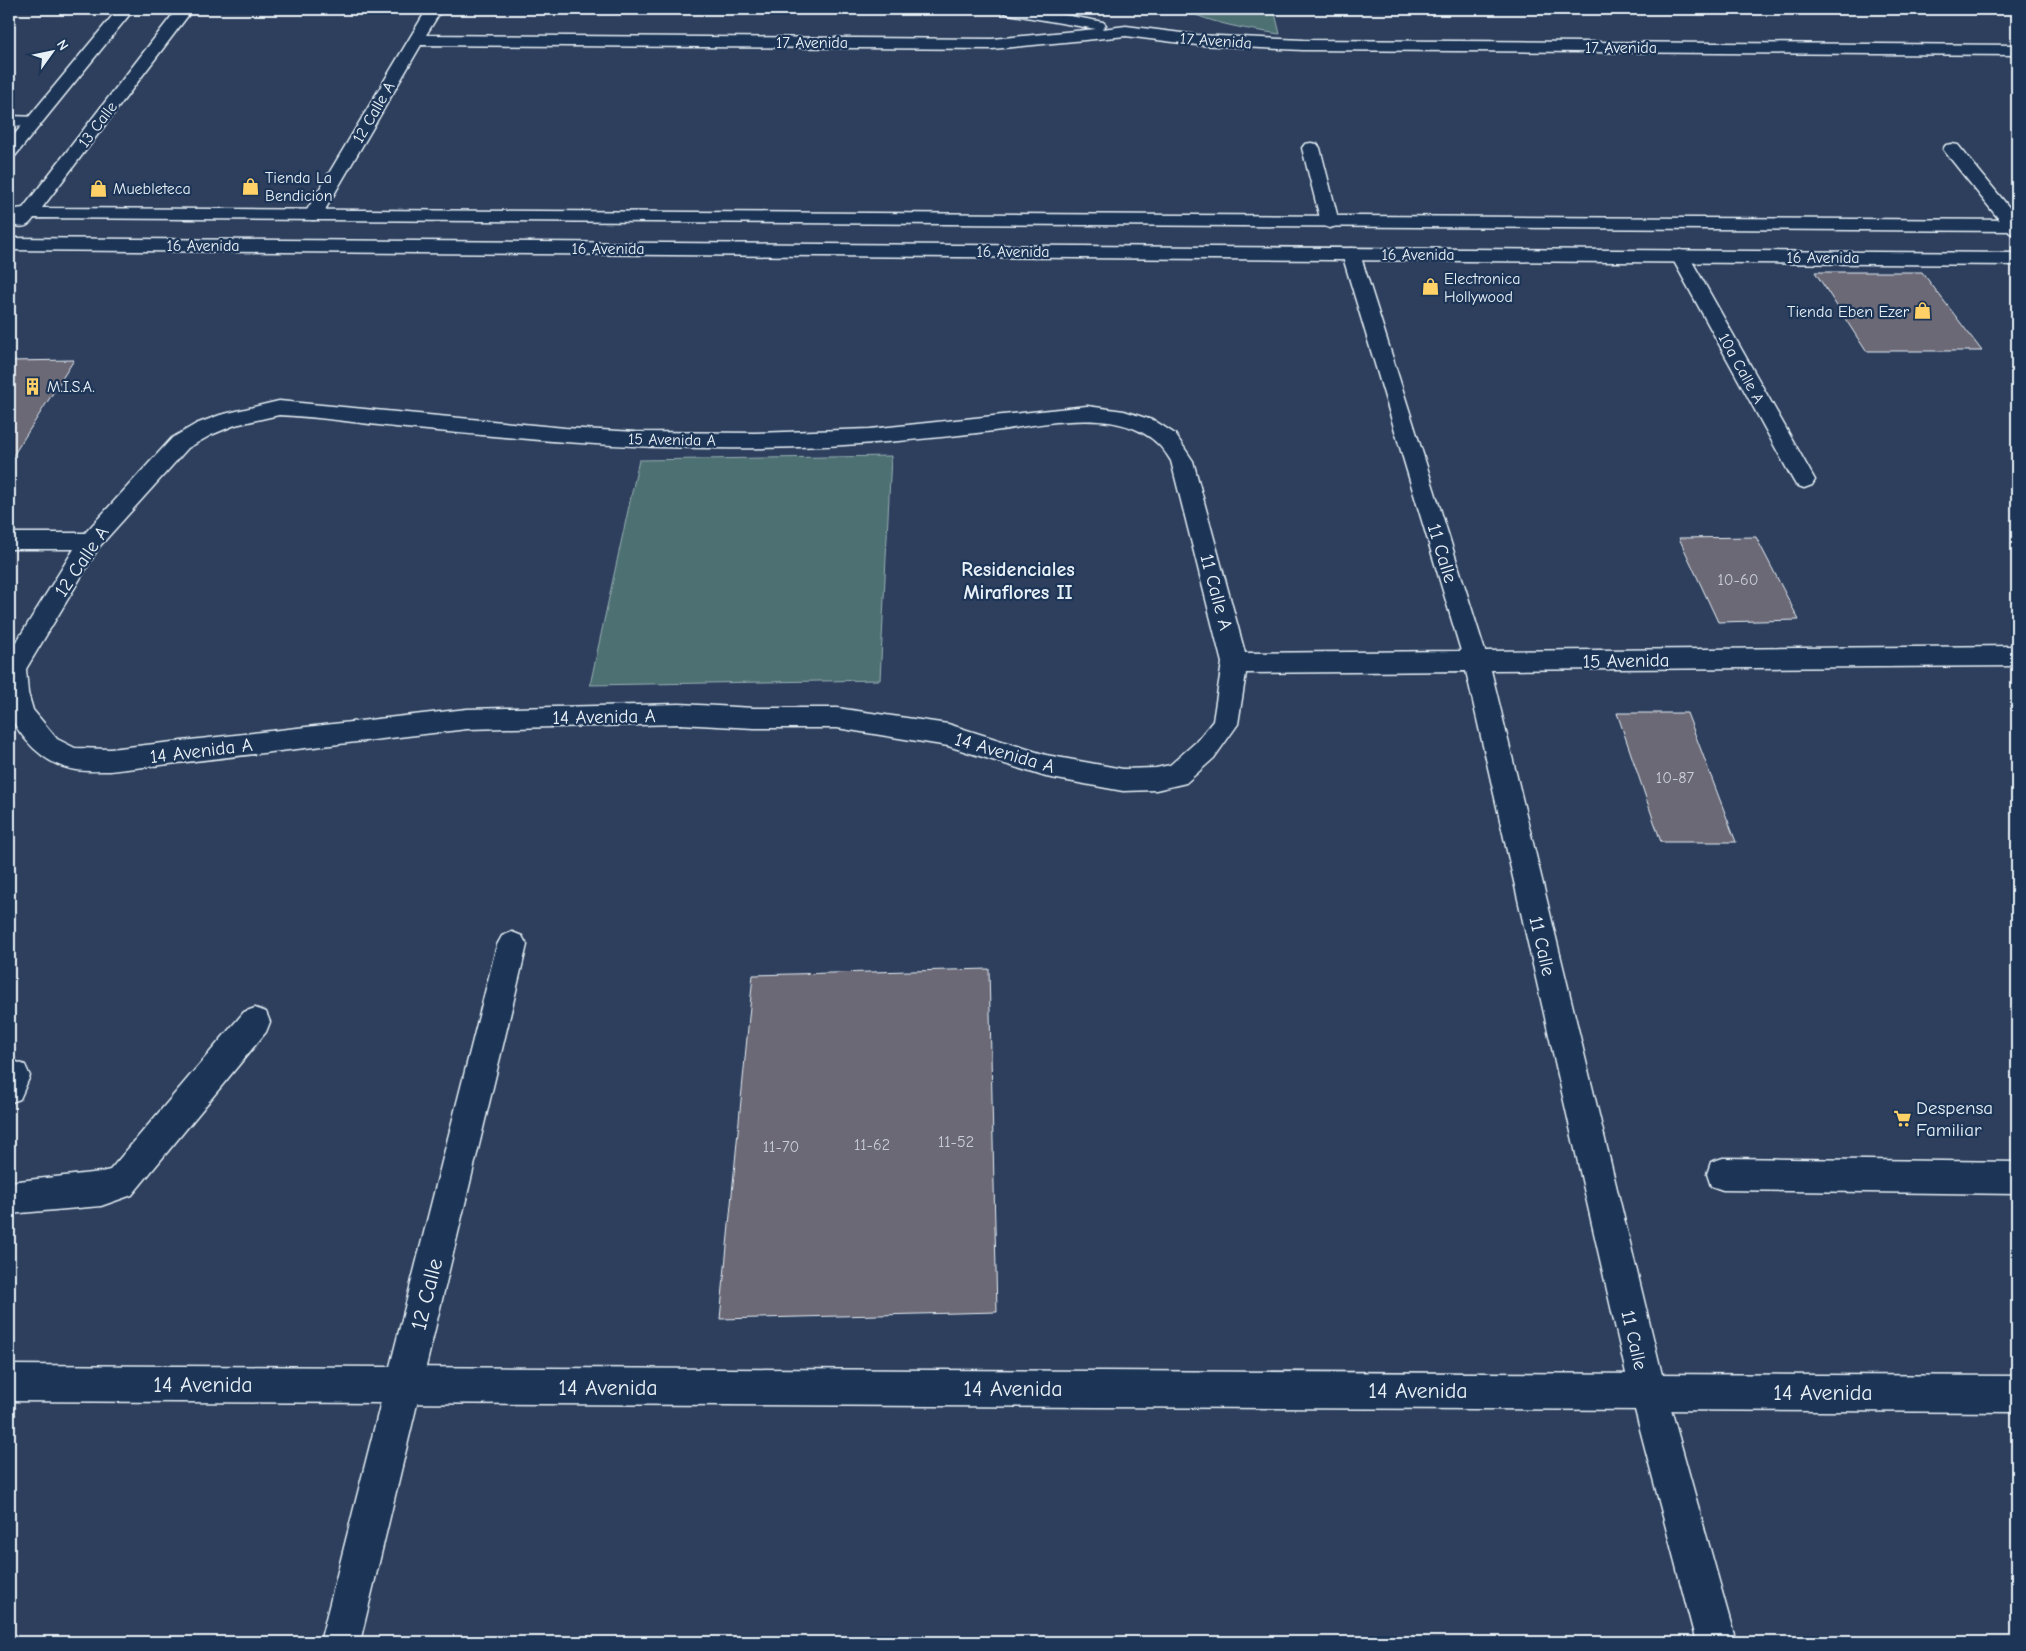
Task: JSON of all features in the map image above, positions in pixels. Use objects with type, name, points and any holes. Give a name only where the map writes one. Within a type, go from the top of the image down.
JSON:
[{"type":"street","points":[[9,152],[126,9]]},
{"type":"street","name":"13 Calle","points":[[9,239],[185,9]]},
{"type":"street","name":"12 Calle A","points":[[313,215],[434,9]]},
{"type":"street","points":[[958,43],[977,40],[999,27],[1003,15],[1000,9]]},
{"type":"street","points":[[1008,9],[1126,23]]},
{"type":"street","name":"17 Avenida","points":[[416,40],[958,43],[1036,41],[1126,23],[1197,40],[1303,45],[2017,50]]},
{"type":"street","points":[[9,121],[34,121]]},
{"type":"street","points":[[1311,148],[1330,222]]},
{"type":"street","points":[[1952,149],[2017,227]]},
{"type":"street","name":"16 Avenida","points":[[9,215],[29,213],[2017,227]]},
{"type":"street","name":"16 Avenida","points":[[9,244],[2017,259]]},
{"type":"street","name":"11 Calle","points":[[1351,254],[1476,662],[1648,1391],[1716,1642]]},
{"type":"street","name":"10a Calle A","points":[[1680,256],[1804,480]]},
{"type":"street","name":"15 Avenida A","points":[[218,423],[242,414],[279,408],[302,408],[406,421],[565,435],[636,439],[755,440],[870,436],[959,428],[1076,413],[1094,413],[1128,419]]},
{"type":"street","name":"11 Calle A","points":[[1128,419],[1166,438],[1182,462],[1235,663],[1224,724],[1205,750],[1176,775]]},
{"type":"street","name":"12 Calle A","points":[[36,733],[22,714],[15,693],[13,668],[91,541],[180,442],[218,423]]},
{"type":"street","points":[[9,541],[91,541]]},
{"type":"street","name":"15 Avenida","points":[[1235,663],[2017,656]]},
{"type":"street","name":"14 Avenida A","points":[[36,733],[48,747],[72,759],[110,760],[467,719],[680,714],[754,718],[838,718],[948,735],[1046,766],[1123,780],[1156,779],[1176,775]]},
{"type":"street","name":"12 Calle","points":[[340,1642],[512,945]]},
{"type":"street","points":[[9,1198],[101,1189],[120,1183],[255,1022]]},
{"type":"street","points":[[1723,1174],[2017,1178]]},
{"type":"street","name":"14 Avenida","points":[[9,1383],[2017,1394]]},
{"type":"green space","points":[[1182,9],[1274,9],[1280,34],[1218,22]]},
{"type":"green space","points":[[891,456],[880,680],[590,685],[639,460]]},
{"type":"building","points":[[1815,272],[1922,272],[1982,351],[1866,351]]},
{"type":"building","name":"M.I.S.A.","points":[[74,360],[9,462],[9,361]]},
{"type":"building","points":[[1756,537],[1799,620],[1718,622],[1679,538]]},
{"type":"building","points":[[1617,713],[1687,713],[1736,842],[1661,842]]},
{"type":"building","points":[[989,969],[997,1312],[720,1319],[753,975]]},
{"type":"place","name":"Tienda La Bendicion","points":[[251,186]]},
{"type":"place","name":"Muebleteca","points":[[99,188]]},
{"type":"place","name":"Electronica Hollywood","points":[[1430,287]]},
{"type":"place","name":"Tienda Eben Ezer","points":[[1923,311]]},
{"type":"place","name":"M.I.S.A.","points":[[33,386]]},
{"type":"place","name":"Despensa Familiar","points":[[1902,1118]]},
{"type":"district","name":"Residenciales Miraflores II","points":[[1018,580]]}]
